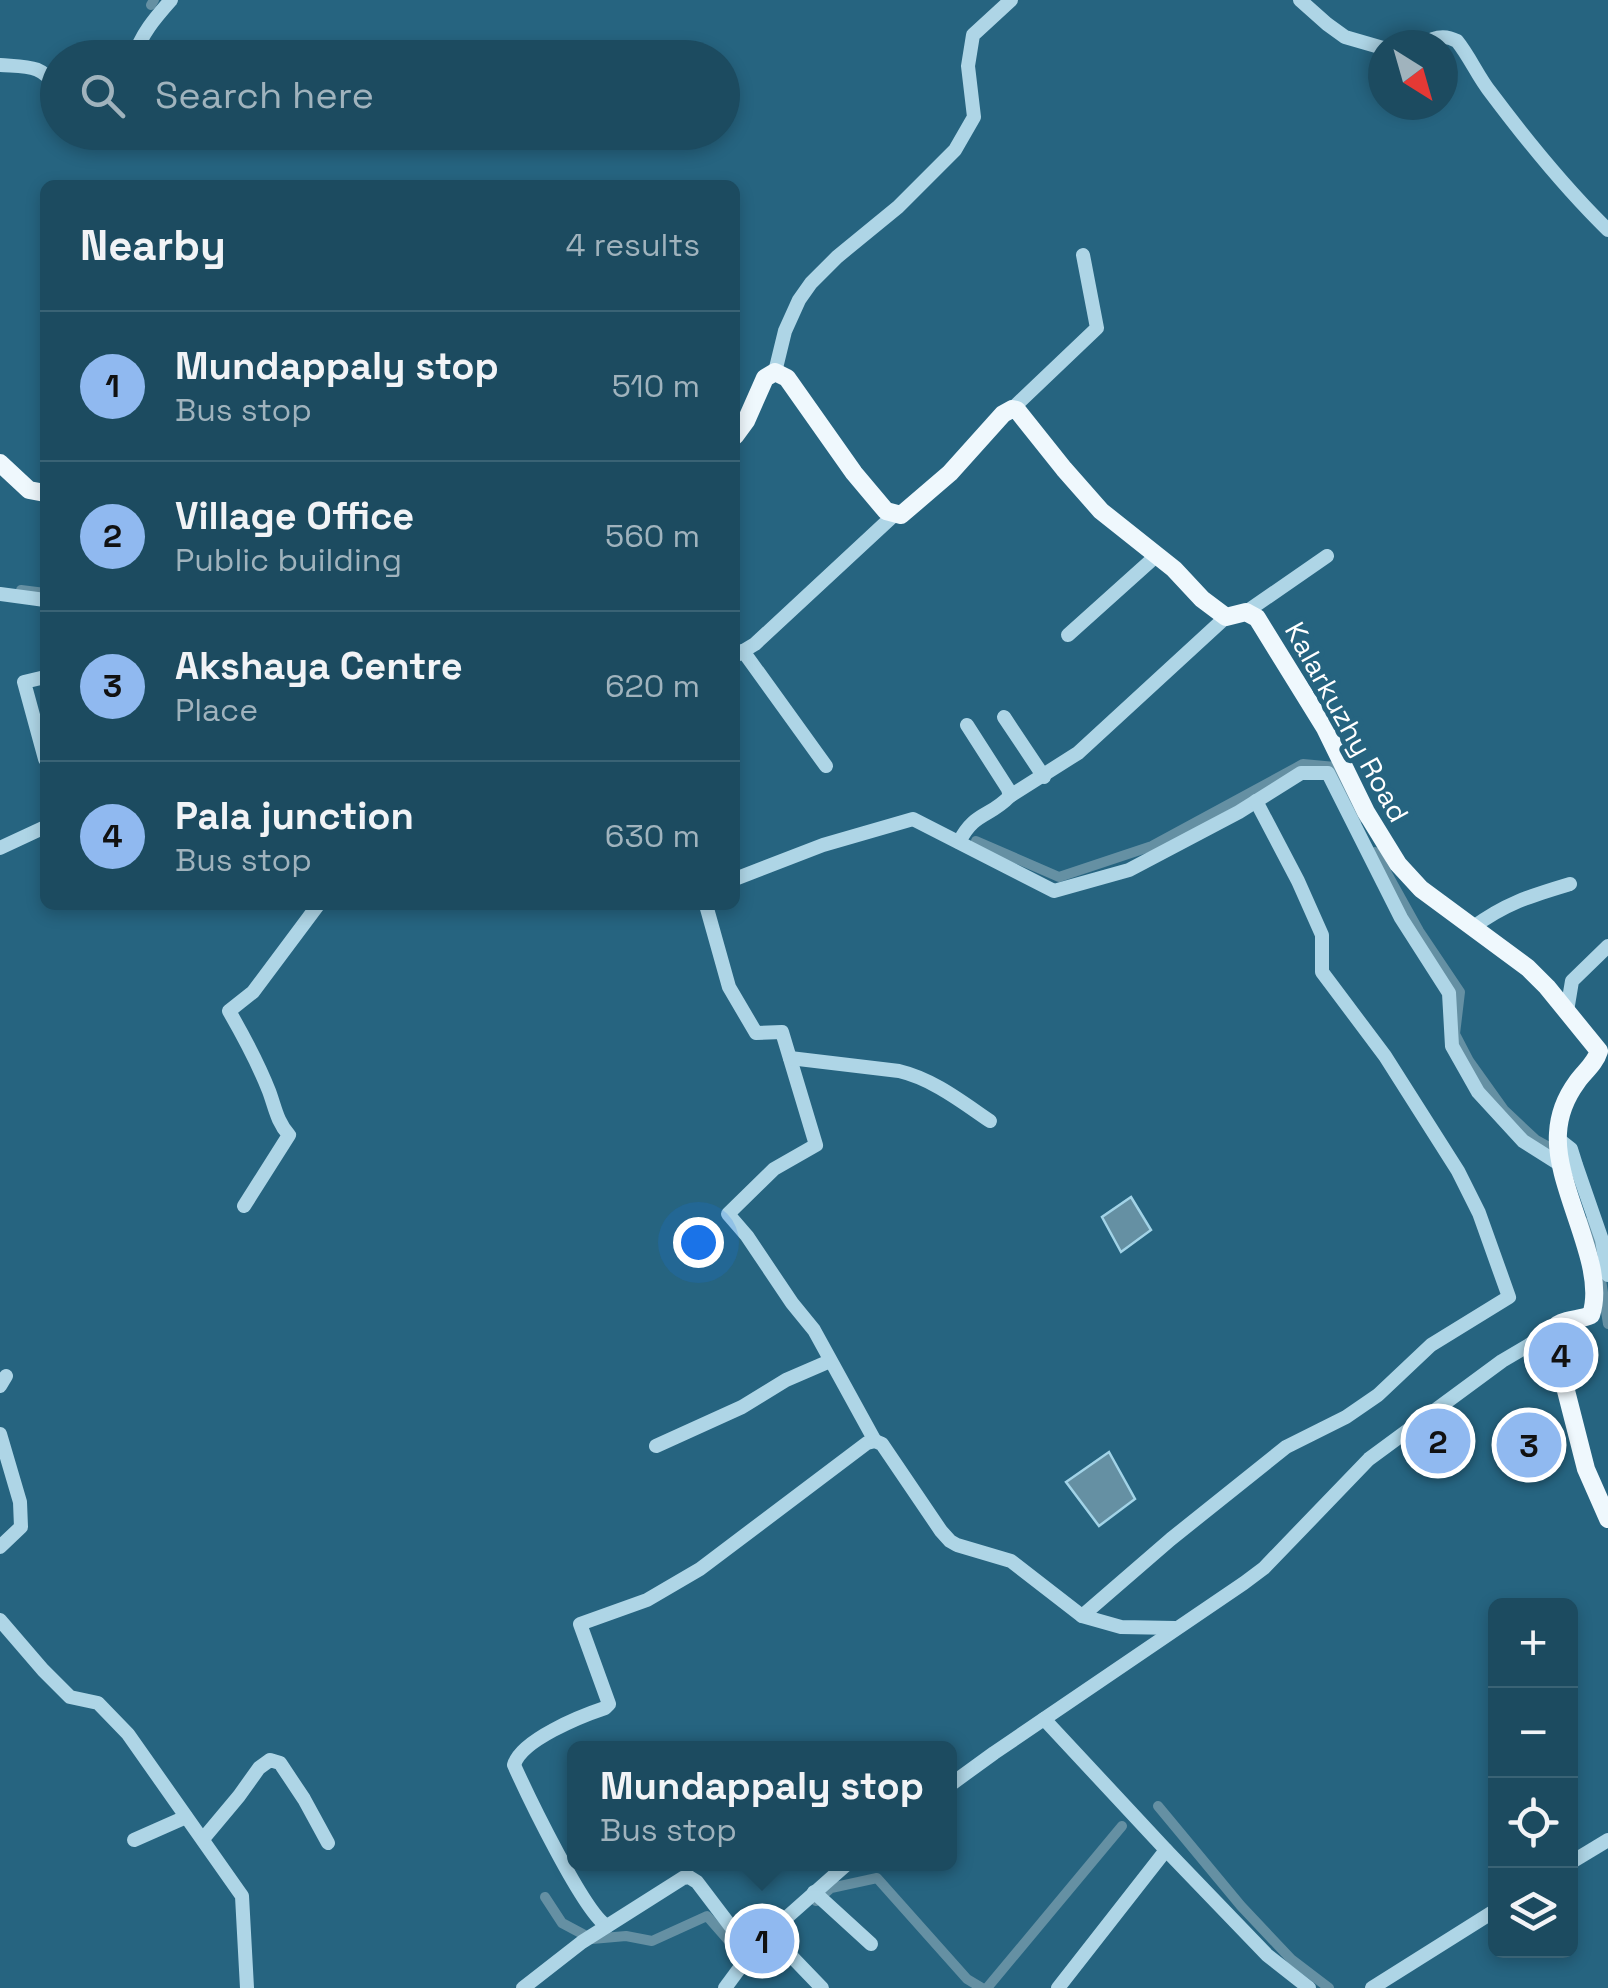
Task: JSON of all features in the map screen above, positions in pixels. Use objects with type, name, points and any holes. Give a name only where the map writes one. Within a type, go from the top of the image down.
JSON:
[{"type":"main road","points":[[740,430],[766,378],[775,372],[787,378],[886,512],[901,514],[950,473],[1012,409],[1022,414],[1101,512],[1174,569],[1202,600],[1226,617]]},
{"type":"main road","points":[[0,462],[29,490],[40,494]]},
{"type":"main road","name":"Kalarkuzhy Road","points":[[1226,617],[1246,612],[1256,618],[1325,728],[1381,840],[1398,864],[1421,889],[1528,968],[1604,1046],[1564,1104],[1559,1118],[1559,1151]]},
{"type":"main road","points":[[1559,1151],[1598,1288],[1592,1314],[1558,1323],[1551,1332],[1586,1469],[1608,1519]]},
{"type":"street","points":[[141,40],[171,0]]},
{"type":"street","points":[[775,372],[785,332],[811,283],[898,207],[955,150],[974,117],[968,66],[973,34],[1011,0]]},
{"type":"street","points":[[1300,0],[1345,37],[1368,44]]},
{"type":"street","points":[[1458,43],[1514,123],[1608,230]]},
{"type":"street","points":[[0,65],[40,70]]},
{"type":"street","points":[[1012,409],[1097,328],[1083,255]]},
{"type":"street","points":[[740,652],[755,644],[894,514]]},
{"type":"street","points":[[1068,635],[1156,556]]},
{"type":"street","points":[[1246,612],[1327,556]]},
{"type":"street","points":[[0,594],[40,599]]},
{"type":"street","points":[[959,842],[972,822],[1078,753],[1226,617]]},
{"type":"street","points":[[740,654],[826,766]]},
{"type":"street","points":[[40,678],[24,682],[40,741]]},
{"type":"street","points":[[1004,717],[1044,776]]},
{"type":"street","points":[[967,725],[1010,796]]},
{"type":"street","points":[[740,877],[823,845],[914,819],[1054,891],[1129,870],[1301,772],[1328,773],[1401,918],[1449,992],[1452,1046],[1478,1092],[1523,1141],[1559,1151],[1570,1150],[1605,1238],[1608,1276]]},
{"type":"street","points":[[1082,1616],[1286,1446],[1346,1417],[1378,1395],[1431,1345],[1509,1297],[1479,1213],[1458,1171],[1385,1056],[1322,972],[1322,934],[1256,801]]},
{"type":"street","points":[[0,848],[40,828]]},
{"type":"street","points":[[1472,928],[1518,900],[1570,884]]},
{"type":"street","points":[[244,1206],[288,1135],[229,1011],[253,992],[314,910]]},
{"type":"street","points":[[707,910],[729,987],[756,1033],[782,1032],[816,1145],[774,1169],[728,1214],[814,1330],[874,1441]]},
{"type":"street","points":[[1567,1010],[1572,981],[1608,946]]},
{"type":"street","points":[[790,1058],[913,1074],[990,1121]]},
{"type":"street","points":[[957,1781],[1264,1568],[1370,1459],[1502,1361],[1551,1332]]},
{"type":"street","points":[[656,1446],[830,1361]]},
{"type":"street","points":[[0,1434],[20,1502],[21,1527],[0,1547]]},
{"type":"street","points":[[567,1867],[514,1764],[523,1749],[609,1704],[580,1624],[647,1600],[700,1570],[868,1443],[882,1444],[950,1541],[1010,1561],[1082,1616],[1121,1626],[1176,1628]]},
{"type":"street","points":[[0,1620],[70,1697],[98,1703],[128,1734],[242,1896],[247,1988]]},
{"type":"street","points":[[1044,1719],[1267,1955],[1309,1988]]},
{"type":"street","points":[[202,1840],[259,1768],[270,1760],[280,1763],[328,1843]]},
{"type":"street","points":[[134,1840],[186,1817]]},
{"type":"street","points":[[1578,1859],[1608,1840]]},
{"type":"street","points":[[1058,1988],[1166,1850]]},
{"type":"street","points":[[569,1871],[603,1928]]},
{"type":"street","points":[[725,1988],[764,1937],[840,1871]]},
{"type":"street","points":[[522,1988],[582,1942],[683,1878],[697,1882],[741,1940],[750,1944],[764,1937]]},
{"type":"street","points":[[814,1892],[872,1944]]},
{"type":"street","points":[[1372,1988],[1488,1915]]},
{"type":"street","points":[[764,1937],[822,1988]]},
{"type":"water","points":[[1131,1197],[1151,1230],[1121,1252],[1102,1217]]},
{"type":"water","points":[[1109,1452],[1135,1499],[1099,1526],[1066,1482]]},
{"type":"waterway","points":[[151,5],[154,0]]},
{"type":"waterway","points":[[21,590],[40,592]]},
{"type":"waterway","points":[[976,841],[1059,877],[1152,846],[1303,764],[1335,767],[1358,819]]},
{"type":"waterway","points":[[1375,852],[1419,931],[1460,992],[1455,1034],[1469,1061],[1504,1110],[1536,1140],[1558,1152]]},
{"type":"waterway","points":[[1589,1222],[1597,1259]]},
{"type":"waterway","points":[[1601,1280],[1608,1324]]},
{"type":"waterway","points":[[1158,1806],[1241,1906],[1291,1959],[1329,1988]]},
{"type":"waterway","points":[[987,1988],[1122,1826]]},
{"type":"waterway","points":[[816,1901],[831,1888],[877,1878],[967,1979],[982,1988]]},
{"type":"waterway","points":[[545,1897],[562,1923],[592,1939],[626,1936],[652,1941],[707,1916],[741,1950],[755,1946]]},
{"type":"place","name":"Pala junction","points":[[1561,1355]]},
{"type":"place","name":"Village Office","points":[[1438,1441]]},
{"type":"place","name":"Akshaya Centre","points":[[1529,1445]]},
{"type":"place","name":"Mundappaly stop","points":[[762,1941]]}]
